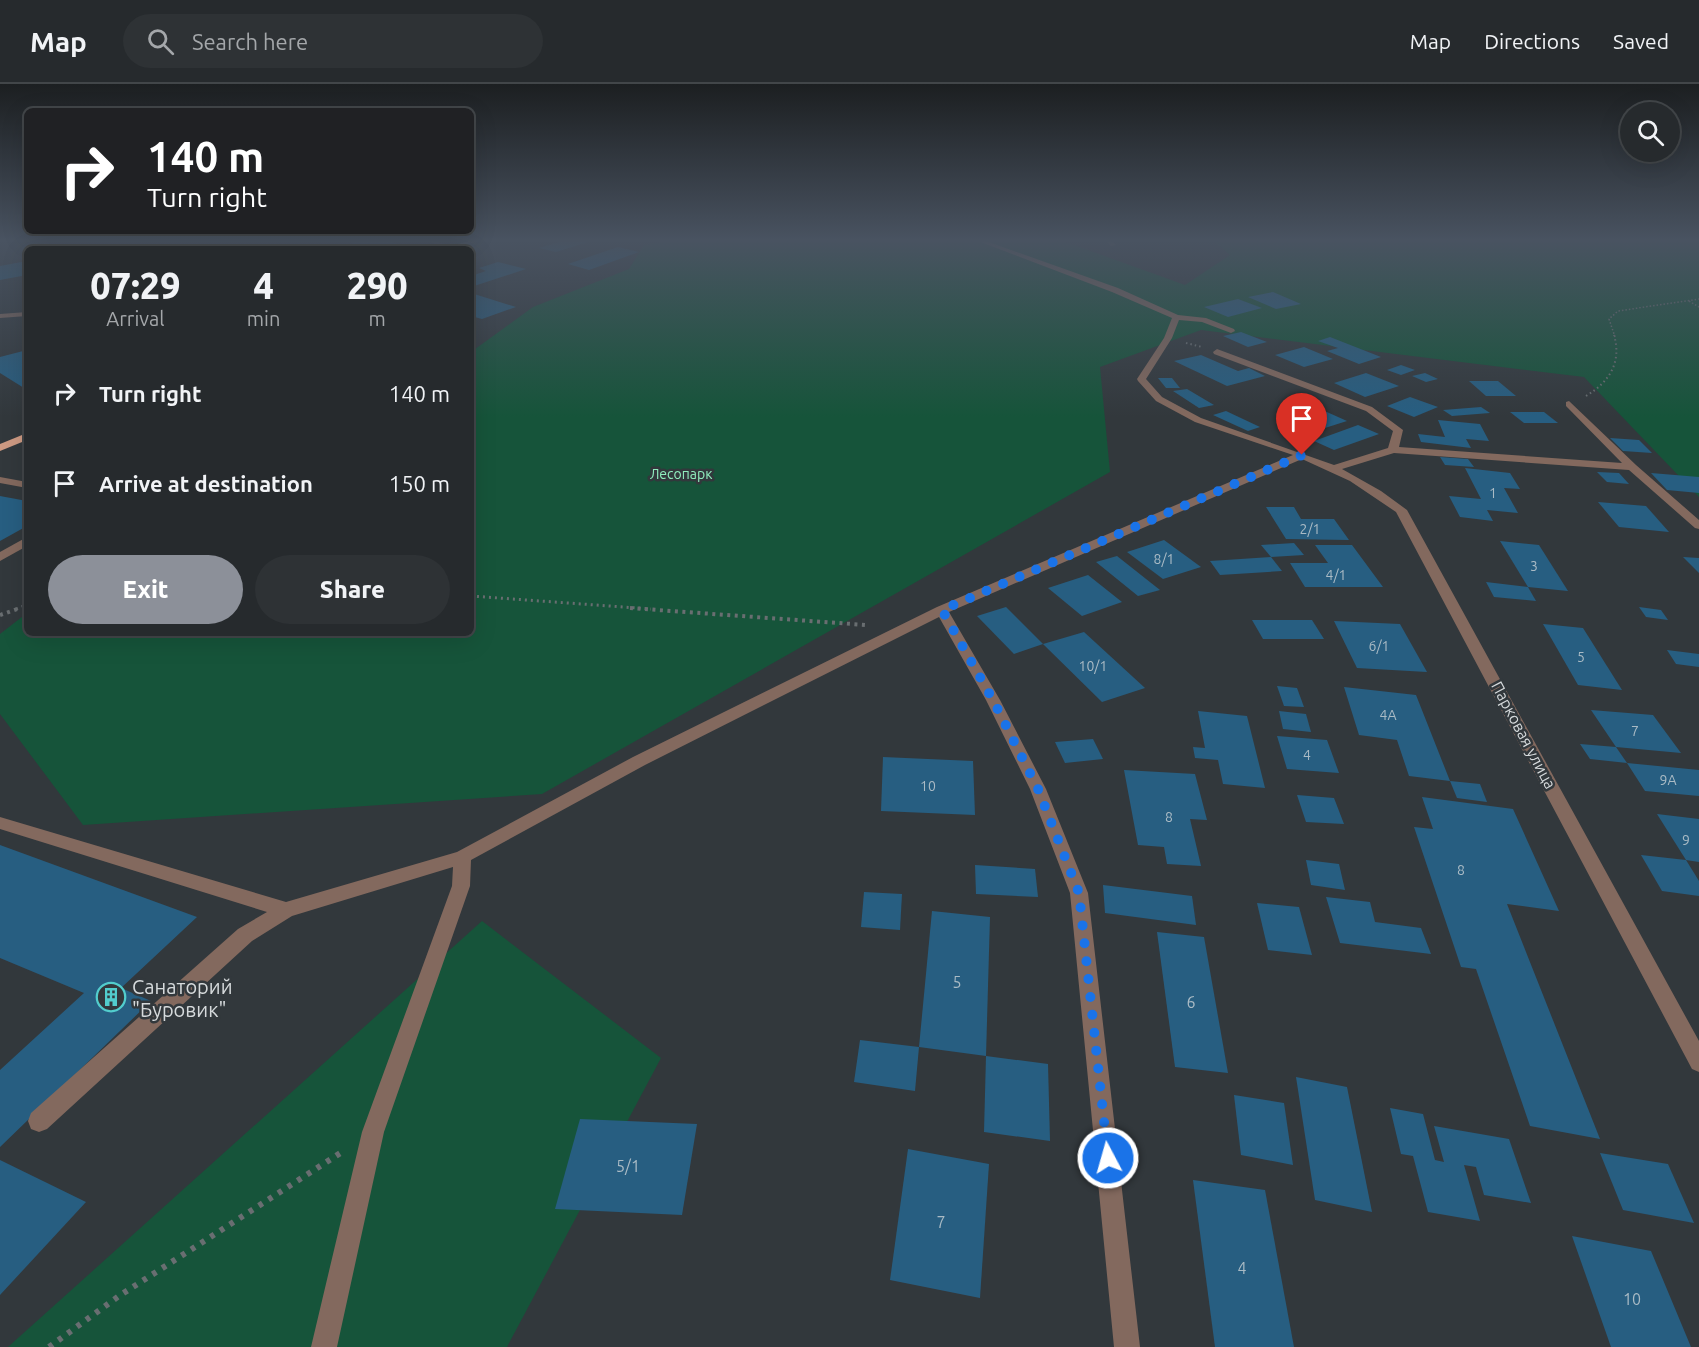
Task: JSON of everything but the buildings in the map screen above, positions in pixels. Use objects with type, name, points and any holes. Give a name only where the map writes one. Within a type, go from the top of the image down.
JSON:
[{"type":"main road","points":[[0,448],[24,436]]},
{"type":"street","points":[[1137,300],[1176,317],[1203,320],[1231,331]]},
{"type":"street","points":[[0,316],[24,314]]},
{"type":"street","points":[[1203,320],[1216,315]]},
{"type":"street","points":[[1168,338],[1176,317]]},
{"type":"street","name":"Парковая улица","points":[[1168,338],[1141,379],[1159,399],[1198,420],[1334,468],[1376,490],[1401,510],[1699,1062]]},
{"type":"street","points":[[1216,352],[1369,409],[1398,430],[1393,450]]},
{"type":"street","points":[[1569,404],[1632,467],[1699,526]]},
{"type":"street","points":[[1334,468],[1393,450],[1632,467]]},
{"type":"street","points":[[39,1121],[245,935],[286,910],[462,857],[639,761],[942,610],[1302,455]]},
{"type":"street","points":[[0,480],[24,484]]},
{"type":"street","points":[[0,557],[24,543]]},
{"type":"street","points":[[942,610],[993,700],[1038,789],[1079,893],[1127,1347]]},
{"type":"street","points":[[0,823],[286,910]]},
{"type":"street","points":[[324,1347],[373,1132],[461,886],[462,857]]},
{"type":"path","points":[[1569,404],[1590,394],[1605,380],[1617,361],[1615,338],[1609,320],[1618,311],[1694,300]]},
{"type":"path","points":[[1688,301],[1699,307]]},
{"type":"path","points":[[1168,338],[1216,352]]},
{"type":"path","points":[[474,596],[905,628]]},
{"type":"path","points":[[0,615],[24,606]]},
{"type":"path","points":[[49,1347],[119,1296],[373,1132]]},
{"type":"green space","name":"Лесопарк","points":[[551,300],[1699,300],[1699,497],[1584,377],[1201,330],[1100,367],[1110,472],[542,794],[83,825],[0,714],[0,634],[24,615],[24,636],[474,636],[474,350],[533,307]]},
{"type":"green space","points":[[482,921],[661,1058],[507,1347],[8,1347]]},
{"type":"place","name":"Санаторий \"Буровик\"","points":[[111,997]]},
{"type":"route","points":[[1108,1158],[1079,893],[1038,789],[993,700],[942,610],[1302,455]]}]
